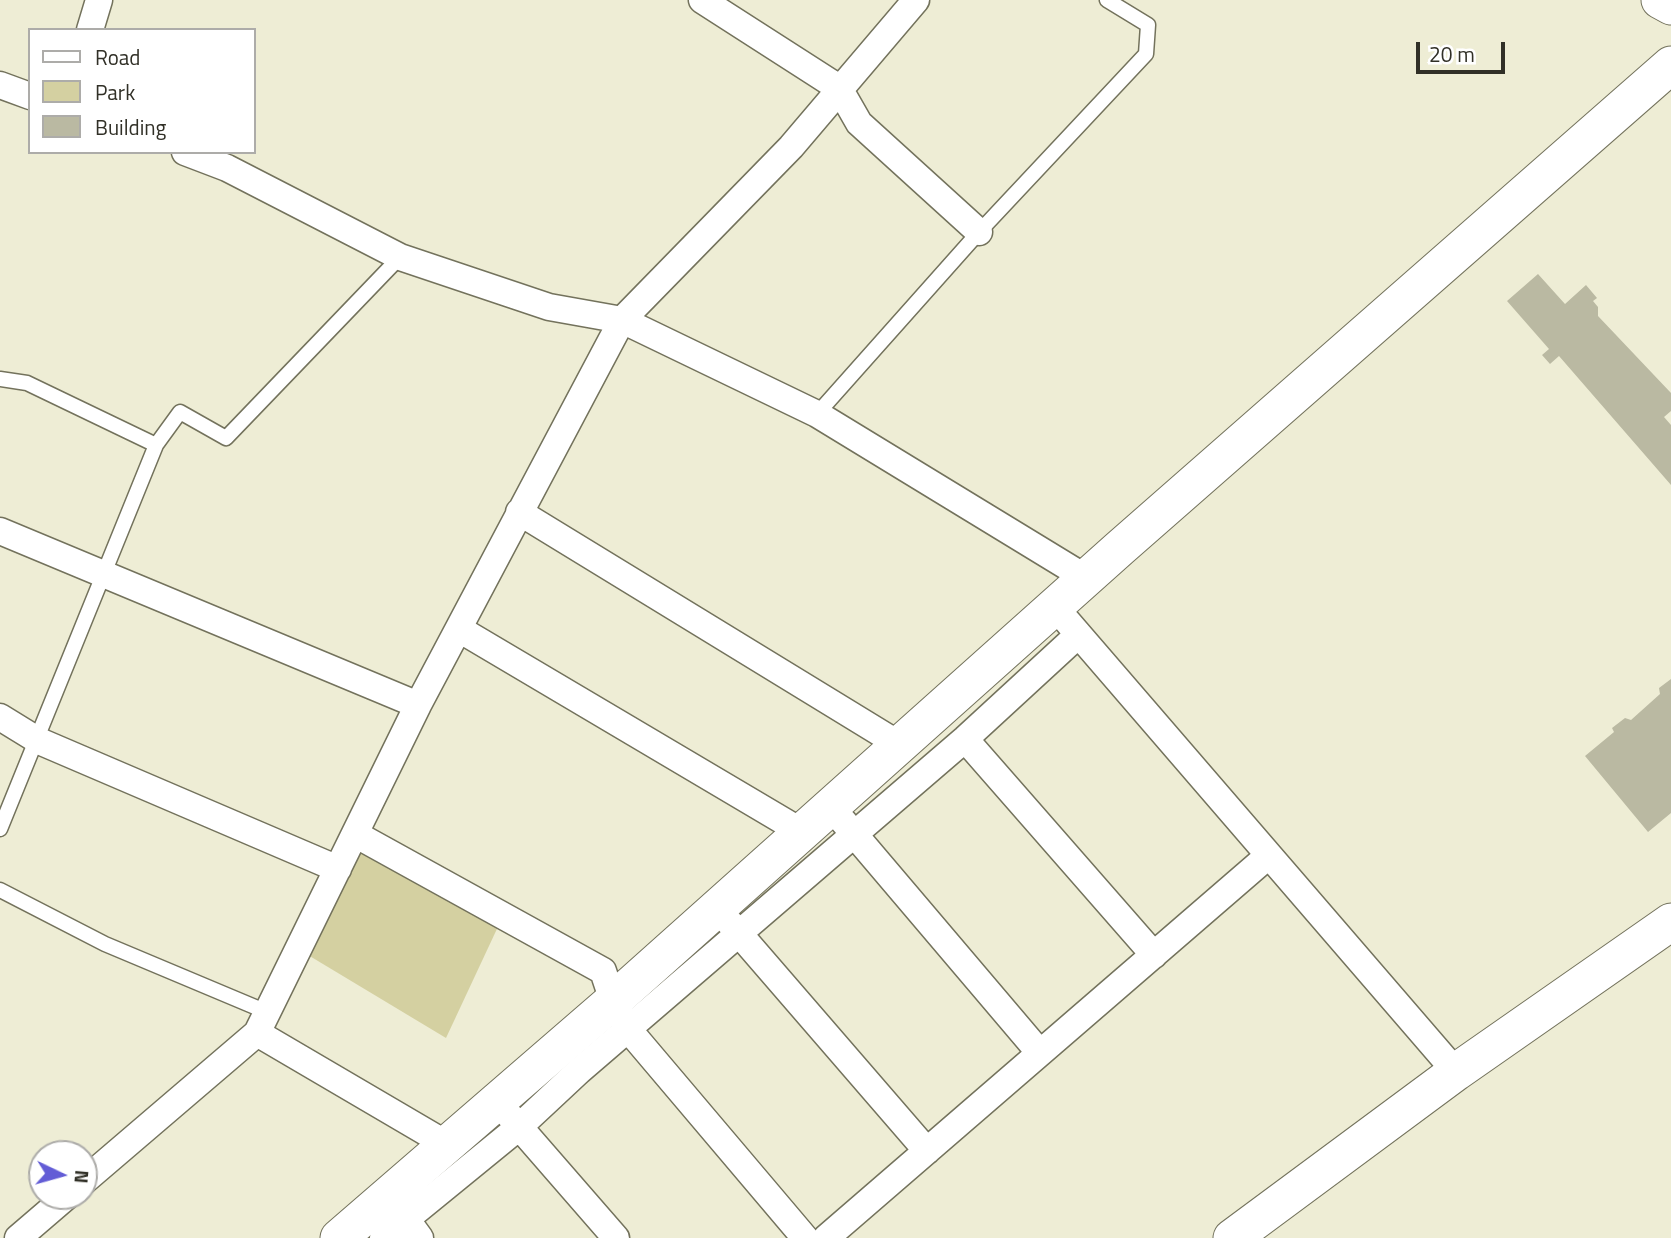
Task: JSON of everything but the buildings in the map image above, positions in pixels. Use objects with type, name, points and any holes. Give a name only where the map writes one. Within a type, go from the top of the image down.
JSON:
[{"type":"street","points":[[91,28],[99,0]]},
{"type":"street","points":[[702,0],[839,88],[859,123],[979,232]]},
{"type":"street","points":[[98,1168],[262,1022],[418,705],[622,320],[791,147],[916,0]]},
{"type":"street","points":[[1660,0],[1671,6]]},
{"type":"street","points":[[729,921],[802,832],[1086,578],[1671,65]]},
{"type":"street","points":[[0,85],[28,95]]},
{"type":"street","points":[[190,154],[227,168],[400,257],[549,307],[622,320],[817,414],[1086,578]]},
{"type":"street","points":[[519,512],[900,745]]},
{"type":"street","points":[[0,531],[418,705]]},
{"type":"street","points":[[1054,607],[1456,1072]]},
{"type":"street","points":[[458,628],[802,832]]},
{"type":"street","points":[[383,1238],[508,1114],[620,1015],[729,921],[854,834],[965,739],[1078,635]]},
{"type":"street","points":[[0,718],[38,741],[338,869]]},
{"type":"street","points":[[965,739],[1154,955]]},
{"type":"street","points":[[831,806],[1040,1053]]},
{"type":"street","points":[[355,834],[603,971],[620,1015],[805,1238]]},
{"type":"street","points":[[826,1238],[1268,856]]},
{"type":"street","points":[[729,921],[927,1151]]},
{"type":"street","points":[[1233,1238],[1456,1072],[1671,922]]},
{"type":"street","points":[[262,1022],[448,1145]]},
{"type":"street","points":[[339,1238],[405,1218],[448,1145],[508,1114]]},
{"type":"street","points":[[508,1114],[616,1238]]},
{"type":"street","points":[[18,1238],[51,1210]]},
{"type":"lane","points":[[817,414],[979,232],[1146,54],[1148,25],[1107,0]]},
{"type":"lane","points":[[0,829],[156,445],[180,412],[226,438],[400,257]]},
{"type":"lane","points":[[0,379],[27,383],[156,445]]},
{"type":"lane","points":[[0,890],[262,1022]]},
{"type":"green space","points":[[355,834],[503,916],[446,1038],[298,949]]}]
